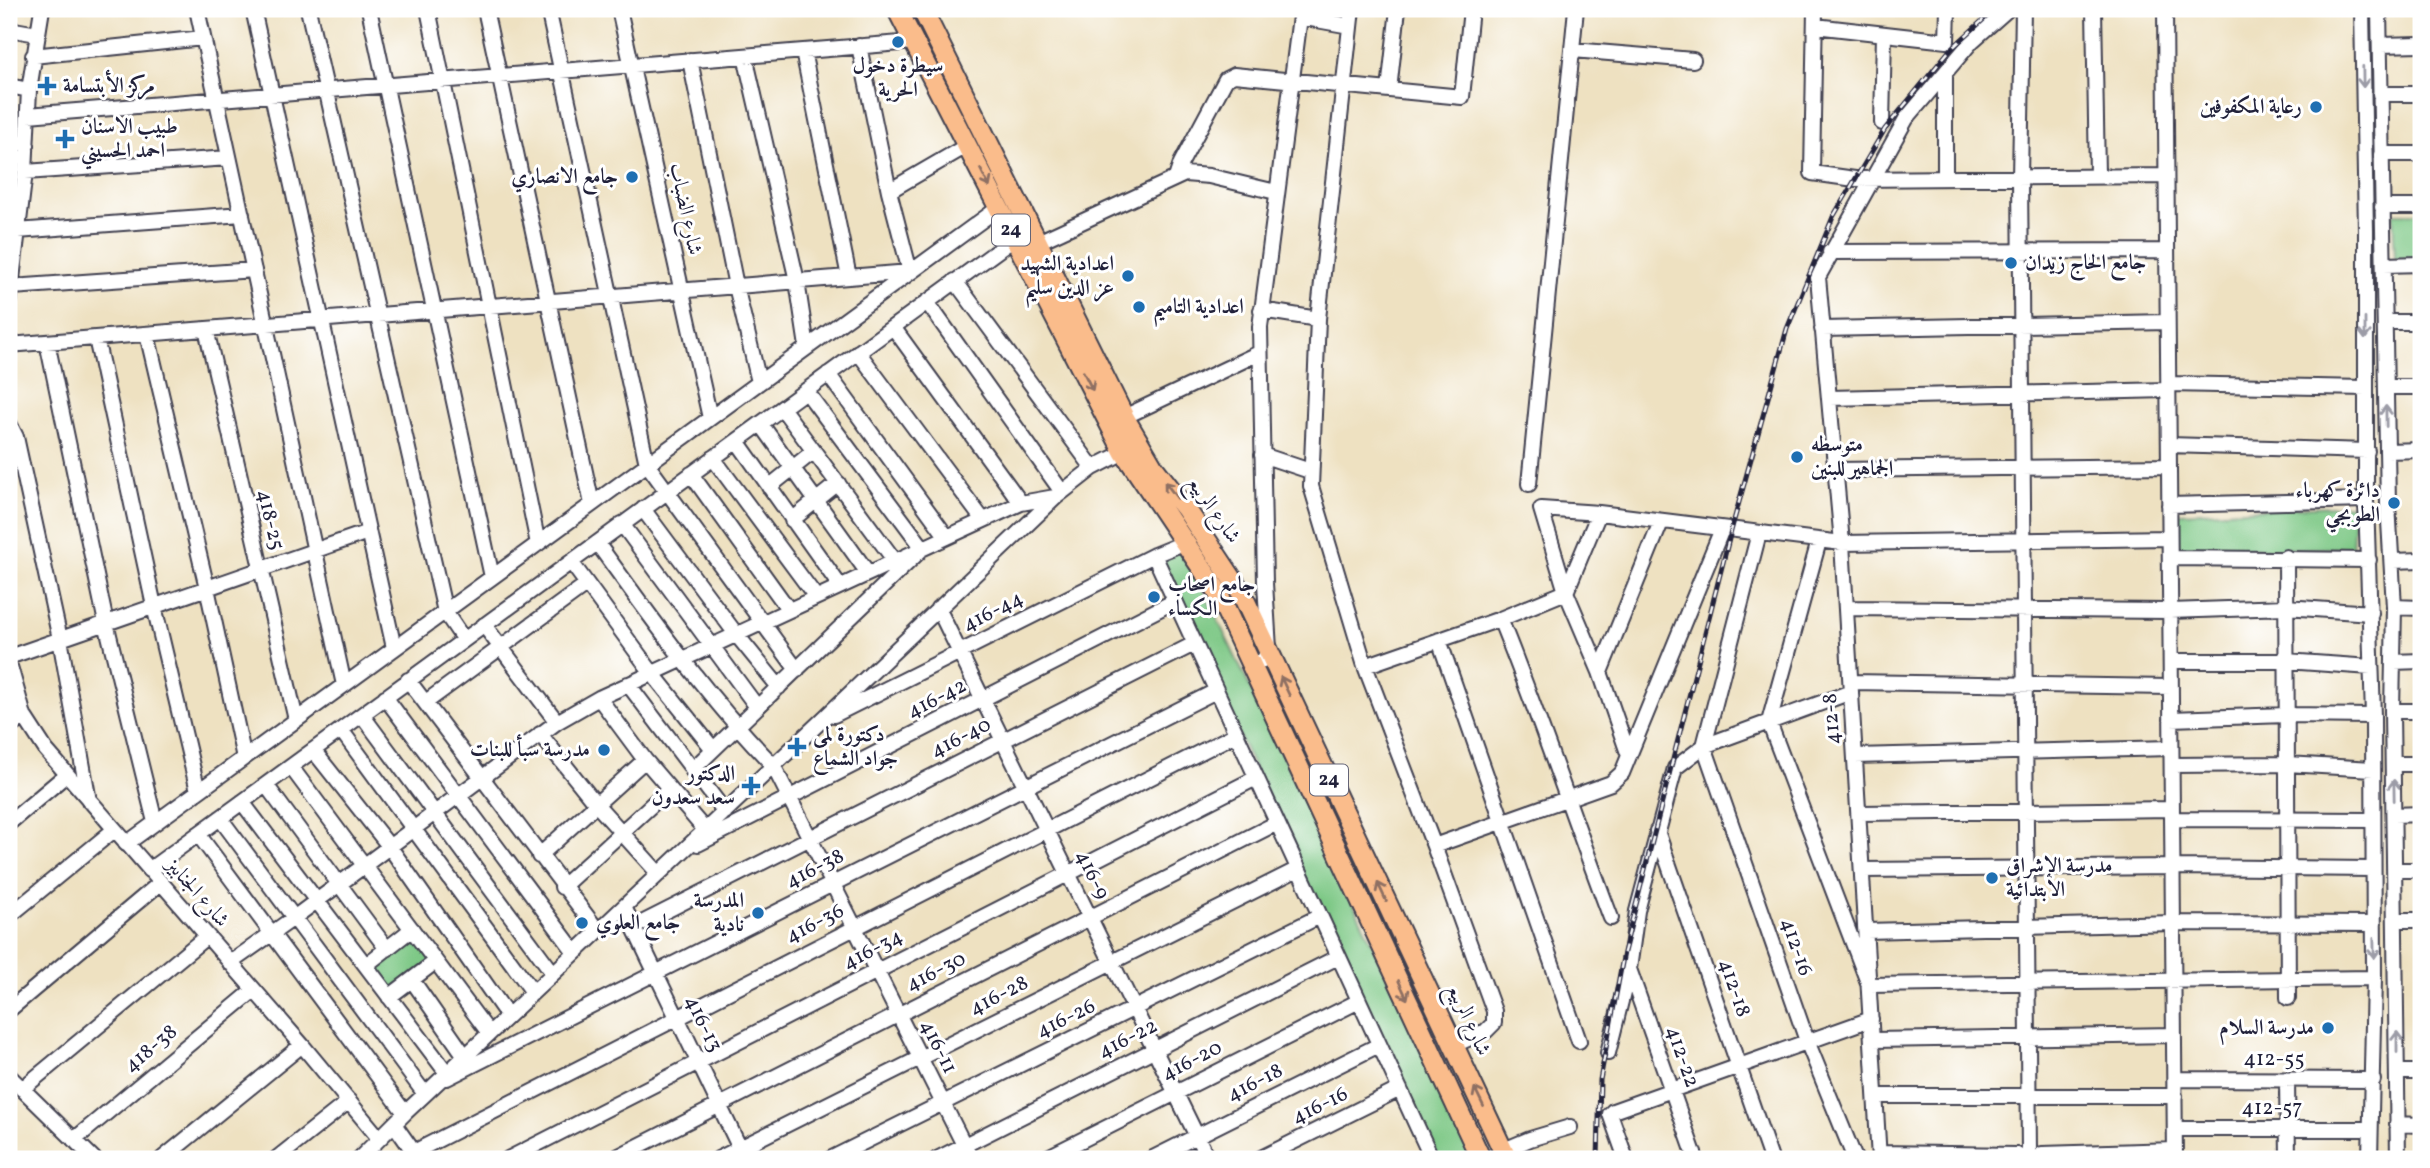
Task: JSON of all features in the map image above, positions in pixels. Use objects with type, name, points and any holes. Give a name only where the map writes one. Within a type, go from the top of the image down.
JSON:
[{"type":"main road","name":"شارع الربيع","points":[[897,9],[1124,452],[1216,589],[1476,1158]]},
{"type":"main road","points":[[910,9],[949,87],[965,138]]},
{"type":"main road","name":"شارع الربيع","points":[[922,9],[1124,417],[1154,468],[1186,509],[1241,592],[1506,1155]]},
{"type":"street","points":[[9,304],[12,287],[11,256],[17,231],[15,199],[25,172],[29,90],[42,9]]},
{"type":"street","points":[[197,9],[344,685]]},
{"type":"street","points":[[253,9],[394,648]]},
{"type":"street","points":[[309,9],[445,612],[464,640]]},
{"type":"street","points":[[369,9],[492,577]]},
{"type":"street","points":[[428,9],[538,544]]},
{"type":"street","points":[[485,9],[592,504]]},
{"type":"street","points":[[548,9],[647,464],[797,670]]},
{"type":"street","name":"شارع الضباب","points":[[619,9],[710,418]]},
{"type":"street","points":[[1352,9],[1318,319],[1310,471],[1313,498],[1364,666],[1494,1011],[1494,1023],[1486,1031],[1454,1045]]},
{"type":"street","points":[[1389,90],[1398,9]]},
{"type":"street","points":[[1176,178],[1181,163],[1226,79],[1234,75],[1462,97],[1471,9]]},
{"type":"street","points":[[1529,484],[1576,9]]},
{"type":"street","points":[[1815,9],[1812,173],[1855,179],[2166,176]]},
{"type":"street","points":[[1815,26],[1947,41],[1948,9]]},
{"type":"street","points":[[1830,252],[1906,119],[1972,41],[2008,9]]},
{"type":"street","points":[[2023,9],[2020,250],[2030,1156]]},
{"type":"street","points":[[2094,9],[2097,175]]},
{"type":"street","points":[[1879,1156],[2175,1155],[2165,9]]},
{"type":"street","points":[[2362,9],[2366,504],[2373,716],[2374,978],[2370,1159]]},
{"type":"street","points":[[2379,9],[2388,504],[2394,607],[2392,711],[2398,1159]]},
{"type":"street","points":[[1251,667],[1264,659],[1269,649],[1259,353],[1261,310],[1300,13],[1350,26]]},
{"type":"street","points":[[9,29],[37,34]]},
{"type":"street","points":[[1882,123],[1884,34]]},
{"type":"street","points":[[33,57],[204,38]]},
{"type":"street","points":[[28,115],[913,42]]},
{"type":"street","points":[[2380,45],[2421,44]]},
{"type":"street","points":[[859,46],[889,191],[910,272]]},
{"type":"street","points":[[1573,50],[1693,61]]},
{"type":"street","points":[[803,51],[849,277]]},
{"type":"street","points":[[745,56],[797,281],[807,347]]},
{"type":"street","points":[[690,60],[736,286],[759,382]]},
{"type":"street","points":[[1945,74],[1945,177]]},
{"type":"street","points":[[9,86],[29,90]]},
{"type":"street","points":[[2380,94],[2421,94]]},
{"type":"street","points":[[889,191],[965,138]]},
{"type":"street","points":[[9,141],[27,145]]},
{"type":"street","points":[[2381,154],[2421,154]]},
{"type":"street","points":[[25,172],[229,158]]},
{"type":"street","points":[[1038,242],[1185,174],[1199,174],[1276,192]]},
{"type":"street","points":[[126,844],[1000,207]]},
{"type":"street","points":[[2382,207],[2421,207]]},
{"type":"street","points":[[17,231],[242,214]]},
{"type":"street","points":[[149,870],[1015,238]]},
{"type":"street","points":[[1830,252],[2167,251]]},
{"type":"street","name":"412-8","points":[[1830,252],[1818,277],[1842,543],[1879,1156]]},
{"type":"street","points":[[2384,265],[2421,264]]},
{"type":"street","points":[[12,287],[254,270]]},
{"type":"street","points":[[9,345],[910,272]]},
{"type":"street","points":[[2365,281],[2384,280]]},
{"type":"street","points":[[956,281],[1093,468]]},
{"type":"street","points":[[926,302],[1059,495]]},
{"type":"street","points":[[1261,310],[1318,319]]},
{"type":"street","points":[[1822,329],[2168,322]]},
{"type":"street","points":[[2385,322],[2421,322]]},
{"type":"street","points":[[893,327],[1021,503]]},
{"type":"street","name":"418-25","points":[[206,329],[296,720]]},
{"type":"street","points":[[147,334],[244,758]]},
{"type":"street","points":[[96,338],[154,606],[198,791]]},
{"type":"street","points":[[47,342],[106,623],[155,822]]},
{"type":"street","points":[[858,352],[983,520]]},
{"type":"street","points":[[1124,417],[1259,353]]},
{"type":"street","points":[[828,374],[947,537]]},
{"type":"street","points":[[1829,398],[2168,387],[2365,388]]},
{"type":"street","points":[[2386,387],[2421,387]]},
{"type":"street","points":[[806,391],[923,548]]},
{"type":"street","points":[[782,408],[895,561]]},
{"type":"street","points":[[9,423],[16,437],[60,639],[90,802]]},
{"type":"street","points":[[761,424],[868,573]]},
{"type":"street","points":[[737,441],[840,586]]},
{"type":"street","points":[[2169,445],[2367,451]]},
{"type":"street","points":[[2387,451],[2421,450]]},
{"type":"street","points":[[769,487],[814,451]]},
{"type":"street","points":[[359,1159],[399,1118],[1059,495],[1093,468],[1124,452]]},
{"type":"street","points":[[1262,455],[1310,471]]},
{"type":"street","points":[[713,458],[816,597]]},
{"type":"street","points":[[1835,470],[2169,466]]},
{"type":"street","points":[[691,474],[789,610]]},
{"type":"street","points":[[792,520],[838,483]]},
{"type":"street","points":[[230,962],[295,917],[556,722],[628,684],[983,520],[1021,503],[1059,495]]},
{"type":"street","points":[[2366,504],[2372,513],[2379,514],[2386,511],[2388,504]]},
{"type":"street","points":[[2169,505],[2366,504]]},
{"type":"street","points":[[643,509],[779,687]]},
{"type":"street","points":[[1629,757],[1600,672],[1566,592],[1541,509],[1599,513],[1842,543],[2169,538]]},
{"type":"street","points":[[1364,666],[1500,619],[1566,592],[1599,513]]},
{"type":"street","points":[[1600,672],[1661,522]]},
{"type":"street","points":[[622,524],[757,707]]},
{"type":"street","points":[[1434,846],[1611,783],[1622,773],[1722,529]]},
{"type":"street","points":[[9,657],[368,532]]},
{"type":"street","points":[[1704,746],[1759,533]]},
{"type":"street","points":[[2368,554],[2373,539],[2383,538],[2391,544]]},
{"type":"street","points":[[1819,541],[1769,722],[1869,985],[2374,978]]},
{"type":"street","name":"416-44","points":[[820,722],[1154,555],[1186,542]]},
{"type":"street","name":"416-11","points":[[597,543],[682,659],[736,727],[773,765],[971,1159]]},
{"type":"street","points":[[692,771],[923,548]]},
{"type":"street","points":[[2170,558],[2368,554]]},
{"type":"street","points":[[1154,555],[1432,1159]]},
{"type":"street","points":[[2286,557],[2288,998]]},
{"type":"street","points":[[2393,561],[2421,560]]},
{"type":"street","points":[[571,562],[652,673],[713,749]]},
{"type":"street","points":[[426,702],[587,584]]},
{"type":"street","name":"416-42","points":[[681,853],[1175,601]]},
{"type":"street","points":[[1846,608],[2170,611],[2286,607],[2371,613]]},
{"type":"street","points":[[2394,607],[2421,608]]},
{"type":"street","name":"416-9","points":[[938,608],[1208,1159]]},
{"type":"street","points":[[1500,619],[1534,702],[1611,918]]},
{"type":"street","points":[[484,625],[556,722]]},
{"type":"street","points":[[1439,640],[1580,1041]]},
{"type":"street","name":"416-40","points":[[634,927],[1194,644]]},
{"type":"street","points":[[2171,661],[2286,661],[2371,667]]},
{"type":"street","points":[[2393,662],[2421,661]]},
{"type":"street","name":"شارع الجنابيز","points":[[9,663],[24,716],[46,750],[302,1045],[379,1138]]},
{"type":"street","points":[[408,680],[562,887],[598,931]]},
{"type":"street","points":[[628,684],[725,812]]},
{"type":"street","points":[[1608,1053],[1629,969],[1637,911],[1675,768],[1704,746],[1851,687],[2171,687]]},
{"type":"street","name":"416-38","points":[[429,1090],[1216,691]]},
{"type":"street","points":[[386,697],[575,952]]},
{"type":"street","points":[[599,698],[645,760],[705,830]]},
{"type":"street","points":[[2392,711],[2421,711]]},
{"type":"street","points":[[362,715],[553,973]]},
{"type":"street","points":[[2171,719],[2287,715],[2373,716]]},
{"type":"street","points":[[9,728],[24,716]]},
{"type":"street","points":[[341,730],[534,992]]},
{"type":"street","points":[[541,734],[596,804],[659,874]]},
{"type":"street","name":"416-36","points":[[417,1156],[677,1018],[1236,734]]},
{"type":"street","name":"412-16","points":[[1704,746],[1807,1041],[1855,1159]]},
{"type":"street","points":[[1855,756],[2171,748]]},
{"type":"street","points":[[313,750],[389,846],[508,1016]]},
{"type":"street","points":[[539,856],[645,760]]},
{"type":"street","points":[[2172,765],[2287,764],[2373,769]]},
{"type":"street","points":[[2393,764],[2421,764]]},
{"type":"street","points":[[291,766],[489,1033]]},
{"type":"street","points":[[9,823],[66,775]]},
{"type":"street","name":"416-34","points":[[508,1159],[1256,778]]},
{"type":"street","points":[[265,785],[387,948]]},
{"type":"street","points":[[562,887],[669,789]]},
{"type":"street","points":[[242,802],[447,1073]]},
{"type":"street","points":[[1859,813],[2025,809],[2373,821]]},
{"type":"street","points":[[2394,815],[2421,814]]},
{"type":"street","points":[[220,818],[429,1090]]},
{"type":"street","name":"416-30","points":[[613,1159],[1277,823]]},
{"type":"street","points":[[9,916],[114,830]]},
{"type":"street","name":"412-18","points":[[1657,831],[1771,1159]]},
{"type":"street","points":[[198,834],[272,933],[399,1118],[417,1156]]},
{"type":"street","points":[[1862,870],[2172,867],[2372,869]]},
{"type":"street","name":"416-28","points":[[718,1159],[742,1154],[920,1059],[1298,869]]},
{"type":"street","points":[[2395,870],[2421,870]]},
{"type":"street","points":[[9,1010],[160,883]]},
{"type":"street","name":"416-13","points":[[624,906],[742,1154]]},
{"type":"street","name":"416-26","points":[[830,1159],[1320,916]]},
{"type":"street","points":[[2396,920],[2421,920]]},
{"type":"street","points":[[1866,931],[2173,923],[2374,924]]},
{"type":"street","points":[[366,965],[411,929]]},
{"type":"street","points":[[22,1089],[207,936]]},
{"type":"street","name":"416-22","points":[[937,1159],[1338,957]]},
{"type":"street","points":[[390,997],[435,962]]},
{"type":"street","name":"412-22","points":[[1629,969],[1696,1159]]},
{"type":"street","points":[[412,980],[465,1056]]},
{"type":"street","name":"418-38","points":[[74,1140],[254,990]]},
{"type":"street","name":"416-20","points":[[1044,1159],[1359,1001]]},
{"type":"street","points":[[2373,1006],[2397,1006]]},
{"type":"street","points":[[1626,1159],[1610,1114],[1871,1019]]},
{"type":"street","points":[[1872,1040],[2174,1035]]},
{"type":"street","points":[[162,1159],[302,1045]]},
{"type":"street","name":"416-18","points":[[1150,1159],[1379,1045]]},
{"type":"street","points":[[2397,1072],[2421,1072]]},
{"type":"street","points":[[9,1076],[94,1159]]},
{"type":"street","name":"412-55","points":[[2175,1079],[2373,1080]]},
{"type":"street","points":[[2287,1080],[2288,1159]]},
{"type":"street","name":"416-16","points":[[1259,1159],[1399,1089]]},
{"type":"street","points":[[1876,1096],[2175,1096]]},
{"type":"street","points":[[276,1159],[349,1101]]},
{"type":"street","points":[[2397,1124],[2421,1125]]},
{"type":"street","points":[[1506,1155],[1530,1139],[1570,1127]]},
{"type":"street","name":"412-57","points":[[2175,1129],[2370,1129]]},
{"type":"green space","points":[[2393,213],[2421,213],[2421,258],[2395,259]]},
{"type":"green space","points":[[2355,505],[2352,548],[2176,550],[2179,513]]},
{"type":"green space","points":[[1182,545],[1475,1159],[1435,1159],[1156,557]]},
{"type":"green space","points":[[411,932],[433,961],[389,993],[369,966]]},
{"type":"railway","points":[[1598,1159],[1600,1080],[1624,952],[1731,531],[1787,329],[1833,217],[1885,129],[1949,51],[1995,9]]},
{"type":"place","name":"سيطرة دخول الحرية","points":[[898,42]]},
{"type":"place","name":"مركز الأبتسامة","points":[[47,86]]},
{"type":"place","name":"رعاية المكفوفين","points":[[2316,107]]},
{"type":"place","name":"طبيب الاسنان احمد الحسيني","points":[[65,139]]},
{"type":"place","name":"جامع الانصاري","points":[[632,177]]},
{"type":"place","name":"جامع الحاج زيدان","points":[[2011,263]]},
{"type":"place","name":"اعدادية الشهيد عز الدين سليم","points":[[1128,276]]},
{"type":"place","name":"اعدادية التاميم","points":[[1139,307]]},
{"type":"place","name":"متوسطه الجماهير للبنين","points":[[1797,457]]},
{"type":"place","name":"دائرة كهرباء الطوبجي","points":[[2394,503]]},
{"type":"place","name":"جامع اصحاب الکساء","points":[[1154,597]]},
{"type":"place","name":"دكتورة لمى جواد الشماع","points":[[797,747]]},
{"type":"place","name":"مدرسة سبأ للبنات","points":[[604,750]]},
{"type":"place","name":"الدكتور سعد سعدون","points":[[751,786]]},
{"type":"place","name":"مدرسة الإشراق الابتدائية","points":[[1992,878]]},
{"type":"place","name":"المدرسة نادية","points":[[758,913]]},
{"type":"place","name":"جامع العلوي","points":[[582,923]]},
{"type":"place","name":"مدرسة السلام","points":[[2328,1028]]}]
